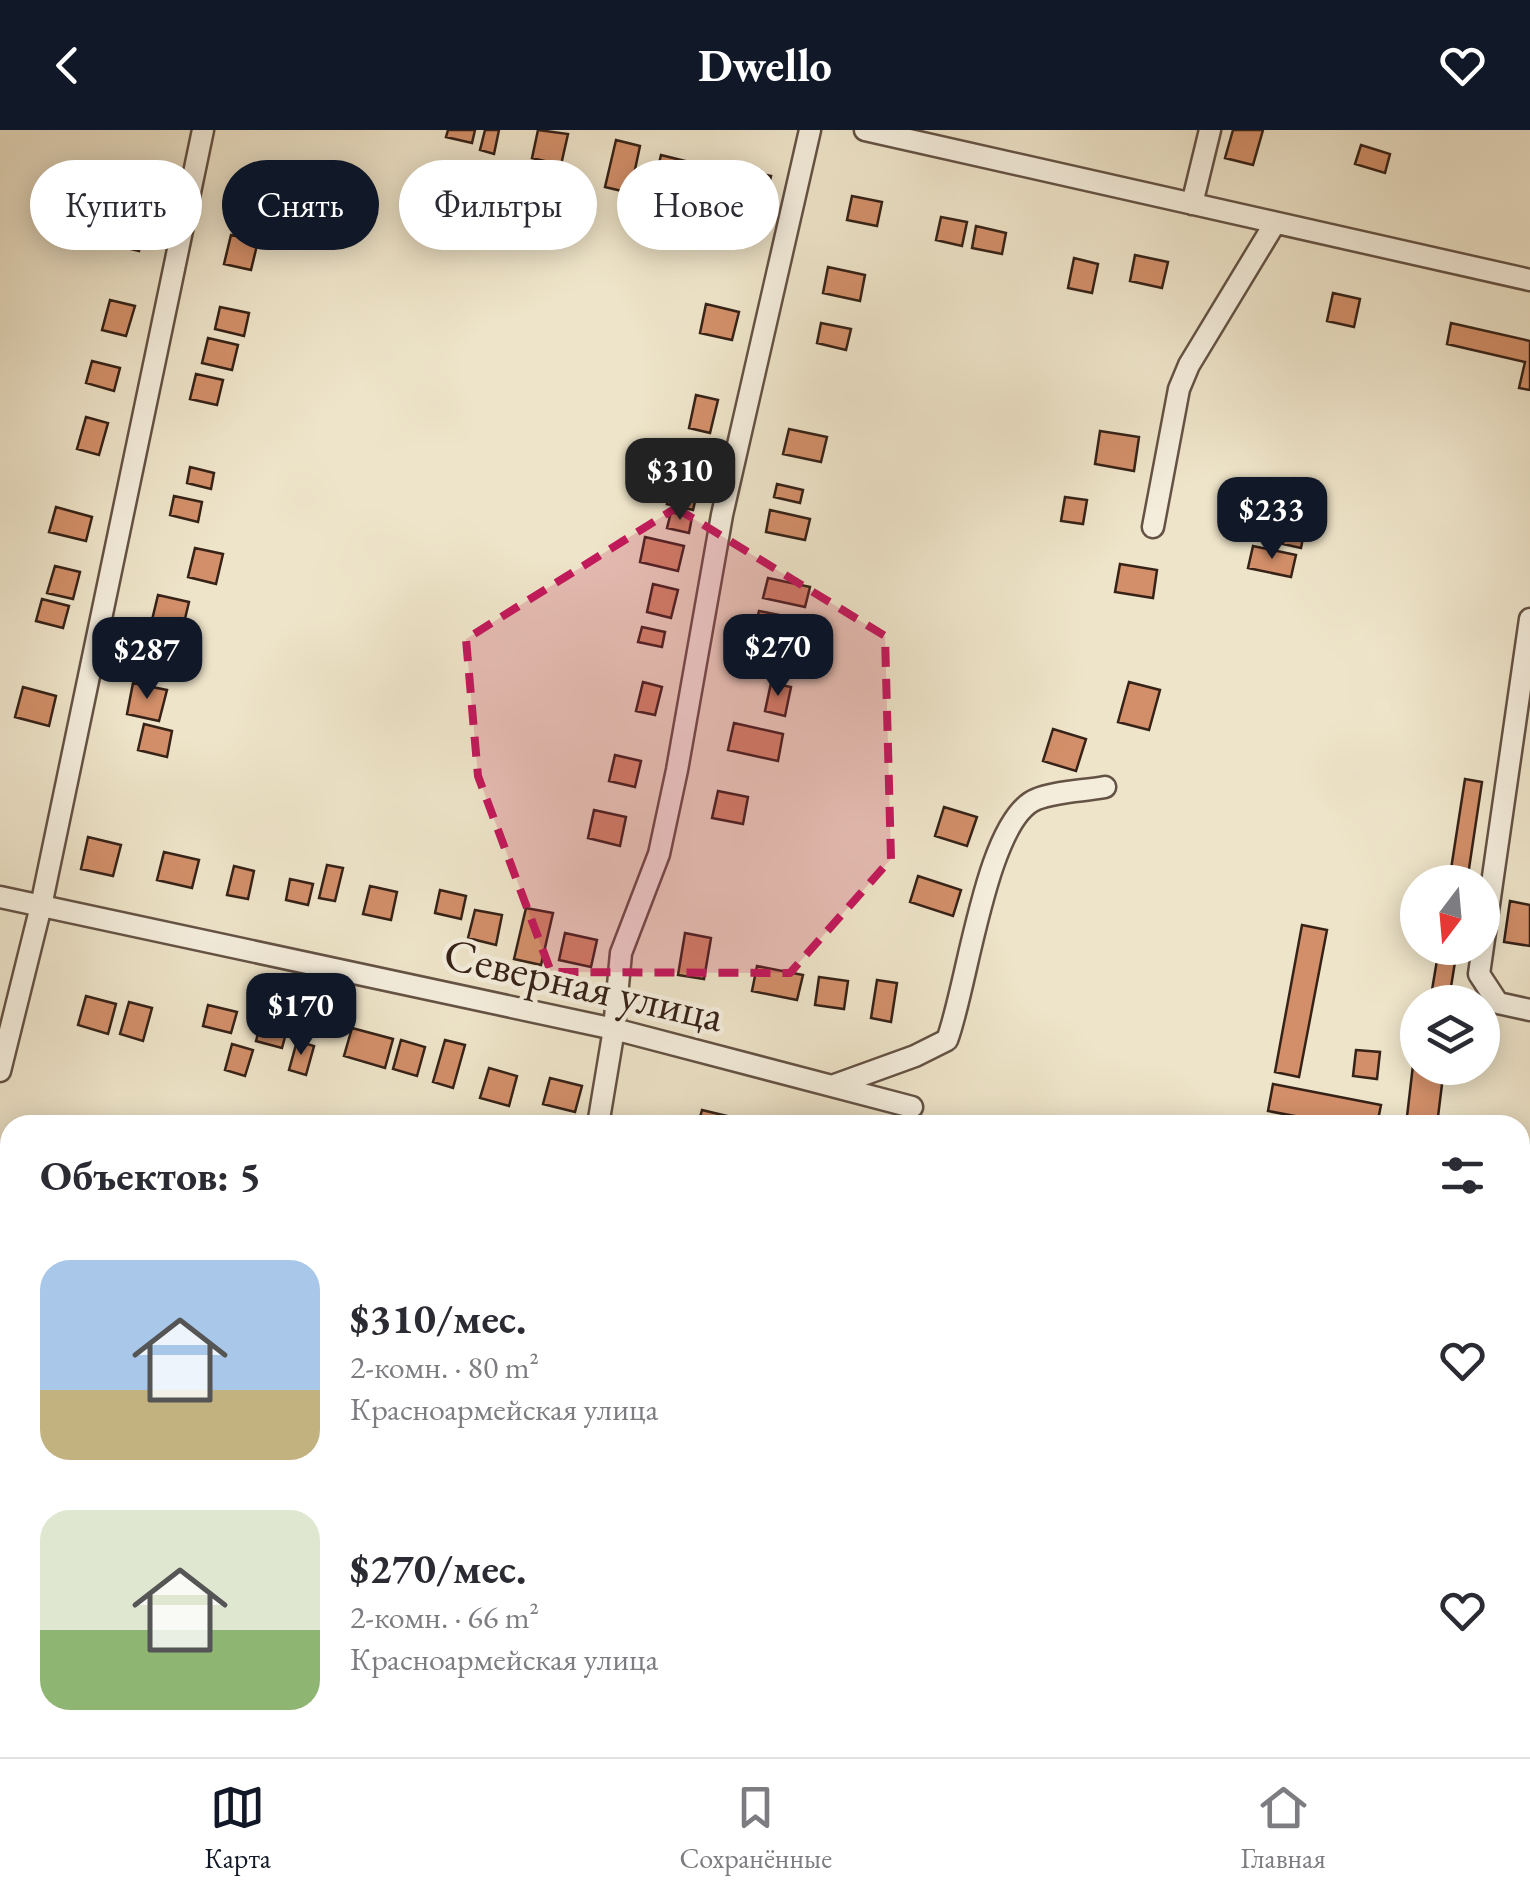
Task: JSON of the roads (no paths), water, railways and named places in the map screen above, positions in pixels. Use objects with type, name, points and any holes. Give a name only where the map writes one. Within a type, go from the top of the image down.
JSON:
[{"type":"street","points":[[0,1071],[41,906],[203,130]]},
{"type":"street","points":[[600,1115],[621,954],[659,854],[722,516],[810,130]]},
{"type":"street","points":[[866,130],[1530,280]]},
{"type":"street","points":[[1192,204],[1210,130]]},
{"type":"street","points":[[1153,526],[1179,388],[1275,223]]},
{"type":"street","points":[[1530,619],[1480,974],[1498,1003],[1530,1010]]},
{"type":"street","points":[[832,1086],[946,1040],[958,1012],[991,864],[1014,820],[1034,800],[1106,787]]},
{"type":"street","name":"Северная улица","points":[[0,898],[614,1028],[912,1107]]}]
